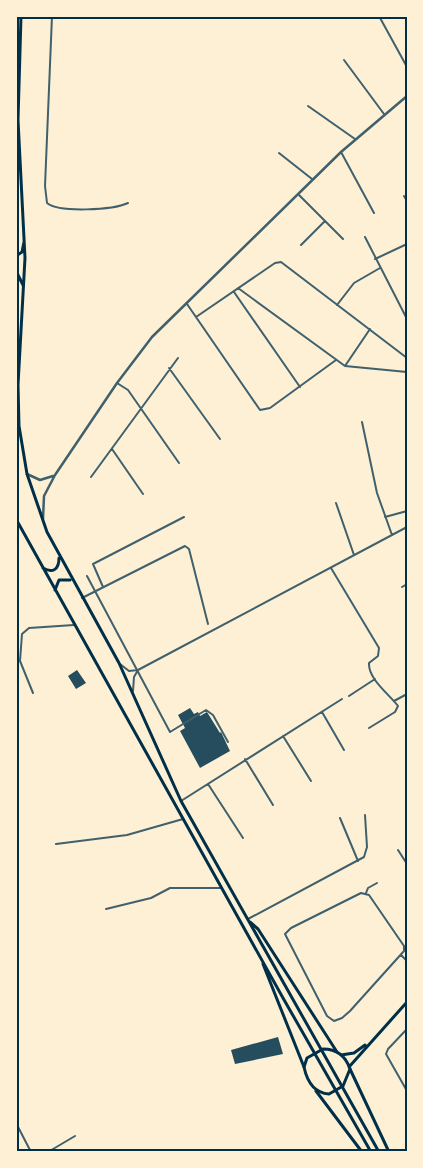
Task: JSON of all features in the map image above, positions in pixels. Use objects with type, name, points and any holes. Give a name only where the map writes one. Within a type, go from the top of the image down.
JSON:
[{"type":"main road","points":[[21,16],[18,128],[25,238],[18,385],[19,426],[27,474],[43,524],[59,558],[119,663],[181,801],[379,1152]]},
{"type":"main road","points":[[16,256],[22,252],[25,238]]},
{"type":"main road","points":[[16,271],[23,288]]},
{"type":"main road","points":[[16,519],[371,1152]]},
{"type":"main road","points":[[43,568],[50,571],[56,570],[59,566],[59,558]]},
{"type":"main road","points":[[55,591],[58,580],[67,578],[72,582]]},
{"type":"main road","points":[[249,921],[258,929],[349,1068],[389,1152]]},
{"type":"main road","points":[[260,954],[270,986],[307,1077],[362,1152]]},
{"type":"main road","points":[[316,1091],[325,1094],[335,1092],[346,1082],[349,1068],[407,1002]]},
{"type":"main road","points":[[304,1067],[307,1058],[323,1049],[339,1053],[354,1053],[372,1040]]},
{"type":"street","points":[[52,16],[45,186],[47,203],[56,208],[86,209],[110,208],[128,203]]},
{"type":"street","points":[[379,16],[407,67]]},
{"type":"street","points":[[344,60],[384,114]]},
{"type":"street","points":[[43,524],[44,496],[55,475],[117,383],[152,337],[312,179],[384,114],[406,97]]},
{"type":"street","points":[[308,106],[356,139]]},
{"type":"street","points":[[341,152],[374,213]]},
{"type":"street","points":[[279,153],[312,179]]},
{"type":"street","points":[[298,194],[343,239]]},
{"type":"street","points":[[404,196],[407,201]]},
{"type":"street","points":[[301,245],[325,221]]},
{"type":"street","points":[[365,237],[407,319]]},
{"type":"street","points":[[376,259],[407,244]]},
{"type":"street","points":[[196,317],[275,263],[281,262],[407,358]]},
{"type":"street","points":[[338,304],[354,283],[380,268]]},
{"type":"street","points":[[238,288],[345,366],[407,372]]},
{"type":"street","points":[[233,292],[300,387]]},
{"type":"street","points":[[187,304],[260,410],[270,408],[336,360]]},
{"type":"street","points":[[345,366],[370,329]]},
{"type":"street","points":[[91,477],[178,358]]},
{"type":"street","points":[[169,368],[220,439]]},
{"type":"street","points":[[117,383],[128,390],[179,463]]},
{"type":"street","points":[[362,422],[371,469],[384,518],[392,535]]},
{"type":"street","points":[[112,449],[143,494]]},
{"type":"street","points":[[27,474],[40,480],[55,475]]},
{"type":"street","points":[[336,503],[354,556]]},
{"type":"street","points":[[384,518],[407,511]]},
{"type":"street","points":[[103,588],[93,564],[184,517]]},
{"type":"street","points":[[119,663],[129,671],[138,670],[407,527]]},
{"type":"street","points":[[82,598],[185,546],[189,549],[208,624]]},
{"type":"street","points":[[332,568],[379,648],[378,656],[369,665],[375,679],[398,706],[397,710],[369,728]]},
{"type":"street","points":[[87,576],[170,732],[206,710],[213,715],[228,742]]},
{"type":"street","points":[[402,587],[407,584]]},
{"type":"street","points":[[34,693],[20,661],[22,634],[29,628],[74,625]]},
{"type":"street","points":[[133,692],[134,678],[138,670]]},
{"type":"street","points":[[348,696],[375,679]]},
{"type":"street","points":[[394,701],[407,694]]},
{"type":"street","points":[[181,801],[245,759],[342,700]]},
{"type":"street","points":[[322,712],[344,750]]},
{"type":"street","points":[[283,736],[311,781]]},
{"type":"street","points":[[245,759],[273,805]]},
{"type":"street","points":[[208,784],[243,838]]},
{"type":"street","points":[[249,921],[364,857],[366,851],[365,816]]},
{"type":"street","points":[[340,818],[358,860]]},
{"type":"street","points":[[56,844],[126,835],[183,819]]},
{"type":"street","points":[[398,850],[407,864]]},
{"type":"street","points":[[366,893],[368,888],[377,883]]},
{"type":"street","points":[[106,909],[151,898],[170,888],[223,887]]},
{"type":"street","points":[[361,893],[366,893],[404,946],[403,952],[342,1018],[334,1020],[328,1016],[285,934],[291,928],[361,893]]},
{"type":"street","points":[[403,952],[407,956]]},
{"type":"street","points":[[401,956],[407,961]]},
{"type":"street","points":[[407,1029],[388,1049],[386,1054],[407,1091]]},
{"type":"street","points":[[16,1122],[31,1152]]},
{"type":"street","points":[[48,1152],[75,1136]]},
{"type":"building","points":[[77,670],[86,683],[76,689],[68,676]]},
{"type":"building","points":[[190,708],[194,714],[198,712],[200,716],[207,712],[221,732],[230,751],[200,768],[180,731],[185,728],[178,715]]},
{"type":"building","points":[[278,1037],[283,1054],[235,1064],[231,1050]]}]
